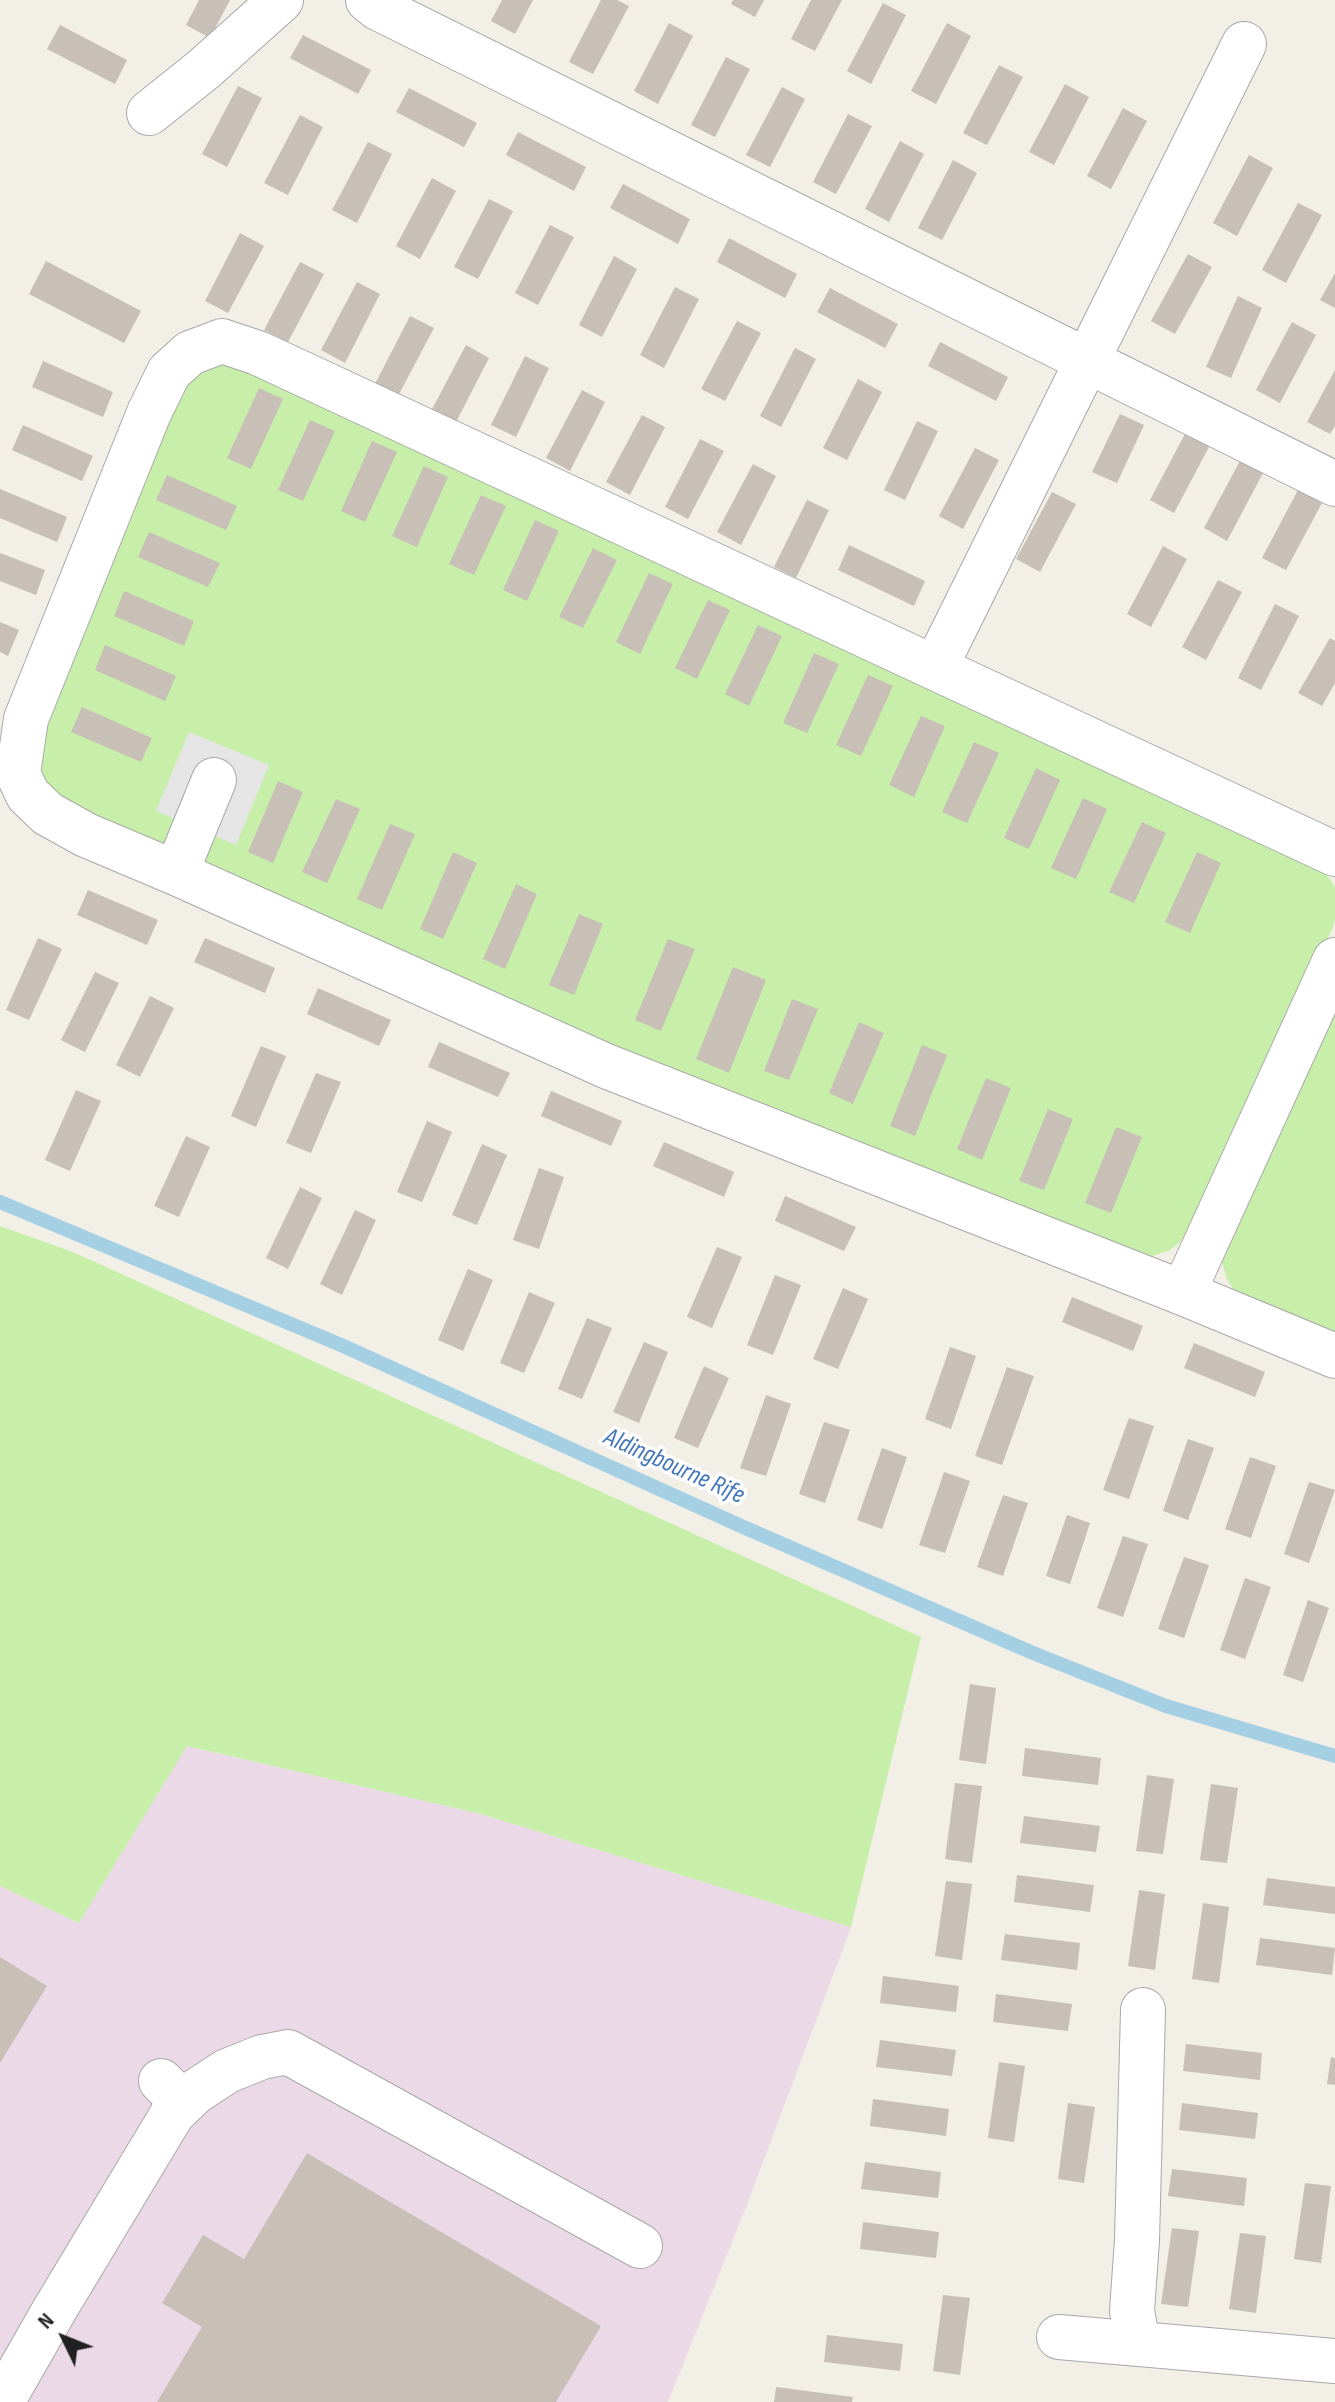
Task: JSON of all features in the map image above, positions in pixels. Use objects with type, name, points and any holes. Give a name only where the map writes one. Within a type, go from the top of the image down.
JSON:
[{"type":"lane","points":[[149,113],[281,0]]},
{"type":"lane","points":[[368,0],[406,22],[1335,484]]},
{"type":"lane","points":[[935,668],[1244,44]]},
{"type":"lane","points":[[1335,854],[272,359],[222,341],[190,353],[169,372],[149,413],[26,719],[9,788],[28,795],[48,814],[86,835],[606,1066],[1335,1356]]},
{"type":"lane","points":[[176,873],[214,780]]},
{"type":"lane","points":[[1183,1293],[1335,960]]},
{"type":"lane","points":[[1138,2344],[1132,2311],[1137,2240],[1143,2010]]},
{"type":"lane","points":[[1,2401],[55,2309],[167,2097],[195,2092],[227,2071],[262,2057],[288,2052],[640,2246]]},
{"type":"lane","points":[[1059,2337],[1335,2361]]},
{"type":"shaded area","points":[[189,732],[269,765],[236,845],[156,811]]},
{"type":"shaded area","points":[[186,1746],[481,1814],[851,1927],[746,2207],[668,2402],[0,2402],[0,1886],[79,1923]]},
{"type":"green space","points":[[238,362],[1322,868],[1335,887],[1333,927],[1199,1213],[1178,1244],[1168,1251],[1146,1258],[596,1043],[73,815],[36,771],[33,755],[156,428],[200,367]]},
{"type":"green space","points":[[1335,997],[1335,1343],[1237,1296],[1226,1277],[1220,1254]]},
{"type":"green space","points":[[0,1226],[73,1252],[921,1637],[851,1927],[481,1814],[187,1746],[79,1923],[0,1886]]},
{"type":"building","points":[[199,0],[230,0],[210,38],[186,25]]},
{"type":"building","points":[[502,0],[533,0],[515,34],[491,21]]},
{"type":"building","points":[[601,0],[617,0],[629,6],[593,74],[569,62]]},
{"type":"building","points":[[733,0],[764,0],[755,17],[731,4]]},
{"type":"building","points":[[811,0],[842,0],[815,51],[791,39]]},
{"type":"building","points":[[883,3],[906,15],[871,84],[847,71]]},
{"type":"building","points":[[669,23],[693,36],[658,104],[634,91]]},
{"type":"building","points":[[947,23],[971,36],[936,104],[911,91]]},
{"type":"building","points":[[60,25],[127,60],[115,84],[47,49]]},
{"type":"building","points":[[303,35],[371,70],[358,94],[290,58]]},
{"type":"building","points":[[726,57],[750,69],[715,137],[691,125]]},
{"type":"building","points":[[999,65],[1023,77],[987,145],[963,133]]},
{"type":"building","points":[[1065,84],[1089,97],[1054,165],[1029,152]]},
{"type":"building","points":[[238,86],[262,98],[227,167],[202,154]]},
{"type":"building","points":[[782,87],[805,99],[770,167],[746,155]]},
{"type":"building","points":[[409,88],[477,123],[464,147],[396,112]]},
{"type":"building","points":[[1123,108],[1147,121],[1111,189],[1087,176]]},
{"type":"building","points":[[848,114],[872,126],[836,194],[813,182]]},
{"type":"building","points":[[300,115],[323,127],[288,195],[264,183]]},
{"type":"building","points":[[518,132],[586,167],[574,191],[506,155]]},
{"type":"building","points":[[900,141],[924,154],[889,222],[865,209]]},
{"type":"building","points":[[368,142],[392,154],[357,223],[332,210]]},
{"type":"building","points":[[1249,155],[1273,168],[1237,236],[1213,223]]},
{"type":"building","points":[[953,160],[977,173],[942,240],[918,228]]},
{"type":"building","points":[[432,178],[456,191],[420,259],[396,246]]},
{"type":"building","points":[[623,184],[690,219],[678,244],[610,208]]},
{"type":"building","points":[[489,199],[513,211],[478,279],[454,267]]},
{"type":"building","points":[[1298,203],[1322,215],[1286,283],[1262,270]]},
{"type":"building","points":[[550,225],[574,237],[538,305],[515,293]]},
{"type":"building","points":[[240,233],[264,246],[228,313],[205,301]]},
{"type":"building","points":[[729,238],[797,274],[785,298],[717,262]]},
{"type":"building","points":[[1188,254],[1212,267],[1175,334],[1151,321]]},
{"type":"building","points":[[614,256],[637,269],[602,337],[579,325]]},
{"type":"building","points":[[46,261],[141,311],[124,343],[29,294]]},
{"type":"building","points":[[300,262],[324,274],[288,342],[264,330]]},
{"type":"building","points":[[1335,273],[1335,308],[1320,300]]},
{"type":"building","points":[[357,282],[380,294],[345,363],[321,350]]},
{"type":"building","points":[[675,287],[699,299],[664,368],[640,355]]},
{"type":"building","points":[[830,288],[898,324],[885,348],[817,312]]},
{"type":"building","points":[[1238,296],[1262,308],[1231,378],[1206,367]]},
{"type":"building","points":[[410,316],[434,328],[398,396],[375,384]]},
{"type":"building","points":[[737,321],[761,333],[725,401],[701,389]]},
{"type":"building","points":[[1292,322],[1316,335],[1280,403],[1256,390]]},
{"type":"building","points":[[940,342],[1008,377],[996,401],[928,366]]},
{"type":"building","points":[[466,345],[489,358],[454,426],[430,413]]},
{"type":"building","points":[[795,348],[816,359],[781,427],[760,416]]},
{"type":"building","points":[[525,356],[549,368],[516,437],[491,425]]},
{"type":"building","points":[[43,361],[113,392],[103,417],[32,387]]},
{"type":"building","points":[[1335,370],[1335,426],[1330,434],[1307,422]]},
{"type":"building","points":[[858,379],[882,392],[847,460],[823,448]]},
{"type":"building","points":[[259,388],[283,399],[251,469],[227,458]]},
{"type":"building","points":[[582,390],[605,402],[570,471],[546,458]]},
{"type":"building","points":[[1120,414],[1144,425],[1117,483],[1092,472]]},
{"type":"building","points":[[642,415],[665,427],[630,495],[606,482]]},
{"type":"building","points":[[310,420],[335,431],[303,501],[278,490]]},
{"type":"building","points":[[917,421],[938,431],[905,500],[884,490]]},
{"type":"building","points":[[23,425],[93,456],[82,481],[12,450]]},
{"type":"building","points":[[1186,432],[1210,445],[1174,513],[1150,500]]},
{"type":"building","points":[[700,439],[724,451],[688,519],[665,507]]},
{"type":"building","points":[[372,441],[397,452],[365,522],[341,511]]},
{"type":"building","points":[[975,448],[999,460],[963,529],[939,516]]},
{"type":"building","points":[[1240,461],[1263,473],[1227,541],[1204,528]]},
{"type":"building","points":[[753,464],[776,476],[741,545],[717,532]]},
{"type":"building","points":[[424,466],[448,477],[417,547],[392,536]]},
{"type":"building","points":[[167,475],[237,506],[226,530],[156,500]]},
{"type":"building","points":[[0,489],[67,517],[57,542],[0,518]]},
{"type":"building","points":[[1298,490],[1322,503],[1286,570],[1262,558]]},
{"type":"building","points":[[1052,492],[1076,504],[1040,572],[1016,559]]},
{"type":"building","points":[[481,495],[506,506],[474,575],[449,564]]},
{"type":"building","points":[[807,500],[829,510],[796,578],[774,567]]},
{"type":"building","points":[[535,520],[559,531],[527,601],[503,590]]},
{"type":"building","points":[[149,532],[220,563],[208,587],[138,557]]},
{"type":"building","points":[[849,545],[925,581],[914,606],[838,570]]},
{"type":"building","points":[[1163,546],[1187,559],[1151,627],[1127,614]]},
{"type":"building","points":[[593,548],[617,560],[583,628],[559,617]]},
{"type":"building","points":[[0,553],[45,570],[36,595],[0,581]]},
{"type":"building","points":[[649,573],[673,584],[640,654],[616,642]]},
{"type":"building","points":[[1218,580],[1242,592],[1206,660],[1182,647]]},
{"type":"building","points":[[124,591],[194,621],[184,646],[114,616]]},
{"type":"building","points":[[708,600],[730,610],[697,679],[675,668]]},
{"type":"building","points":[[1275,604],[1299,616],[1261,690],[1238,678]]},
{"type":"building","points":[[0,622],[19,630],[8,656],[0,652]]},
{"type":"building","points":[[758,625],[782,636],[749,706],[725,694]]},
{"type":"building","points":[[1330,638],[1335,641],[1335,683],[1322,706],[1298,693]]},
{"type":"building","points":[[105,645],[176,676],[165,701],[95,670]]},
{"type":"building","points":[[814,653],[839,664],[807,733],[783,723]]},
{"type":"building","points":[[868,675],[893,686],[861,756],[836,745]]},
{"type":"building","points":[[82,707],[152,738],[141,762],[71,732]]},
{"type":"building","points":[[921,716],[945,726],[914,797],[889,785]]},
{"type":"building","points":[[974,742],[999,753],[967,823],[942,812]]},
{"type":"building","points":[[1036,768],[1060,780],[1029,849],[1004,838]]},
{"type":"building","points":[[278,781],[303,792],[273,863],[248,852]]},
{"type":"building","points":[[1083,798],[1107,809],[1076,879],[1051,868]]},
{"type":"building","points":[[336,799],[360,809],[327,883],[302,872]]},
{"type":"building","points":[[1142,822],[1166,833],[1134,903],[1109,892]]},
{"type":"building","points":[[390,824],[415,834],[382,910],[357,899]]},
{"type":"building","points":[[453,852],[477,863],[443,939],[420,929]]},
{"type":"building","points":[[1197,852],[1221,863],[1190,933],[1165,922]]},
{"type":"building","points":[[516,884],[537,894],[505,969],[483,959]]},
{"type":"building","points":[[88,890],[158,920],[147,945],[77,915]]},
{"type":"building","points":[[579,914],[603,924],[574,995],[549,985]]},
{"type":"building","points":[[38,938],[62,949],[29,1020],[6,1010]]},
{"type":"building","points":[[205,938],[275,968],[265,993],[194,962]]},
{"type":"building","points":[[668,939],[695,949],[661,1031],[635,1020]]},
{"type":"building","points":[[733,967],[766,980],[729,1073],[696,1059]]},
{"type":"building","points":[[95,972],[119,983],[85,1052],[61,1040]]},
{"type":"building","points":[[318,988],[391,1020],[379,1046],[307,1014]]},
{"type":"building","points":[[150,996],[174,1008],[140,1077],[116,1065]]},
{"type":"building","points":[[792,999],[818,1009],[789,1080],[764,1071]]},
{"type":"building","points":[[859,1022],[884,1033],[853,1104],[829,1093]]},
{"type":"building","points":[[439,1042],[510,1073],[498,1097],[428,1067]]},
{"type":"building","points":[[922,1045],[947,1055],[915,1136],[890,1126]]},
{"type":"building","points":[[261,1046],[286,1056],[256,1127],[231,1116]]},
{"type":"building","points":[[316,1073],[341,1082],[311,1153],[286,1143]]},
{"type":"building","points":[[986,1078],[1011,1088],[982,1160],[957,1149]]},
{"type":"building","points":[[76,1090],[101,1101],[70,1171],[45,1160]]},
{"type":"building","points":[[551,1091],[622,1121],[611,1146],[541,1116]]},
{"type":"building","points":[[1048,1109],[1073,1119],[1044,1190],[1019,1181]]},
{"type":"building","points":[[427,1121],[452,1132],[422,1202],[397,1192]]},
{"type":"building","points":[[1116,1127],[1142,1137],[1111,1213],[1085,1203]]},
{"type":"building","points":[[186,1136],[210,1147],[179,1217],[154,1206]]},
{"type":"building","points":[[664,1142],[734,1172],[724,1197],[653,1166]]},
{"type":"building","points":[[482,1144],[507,1155],[477,1225],[452,1215]]},
{"type":"building","points":[[539,1168],[564,1177],[539,1249],[513,1240]]},
{"type":"building","points":[[300,1187],[322,1198],[288,1269],[266,1258]]},
{"type":"building","points":[[785,1196],[856,1227],[844,1251],[775,1221]]},
{"type":"building","points":[[355,1210],[376,1220],[342,1295],[320,1284]]},
{"type":"building","points":[[717,1247],[742,1257],[712,1328],[687,1317]]},
{"type":"building","points":[[468,1269],[493,1280],[463,1351],[438,1340]]},
{"type":"building","points":[[775,1275],[801,1285],[773,1355],[747,1345]]},
{"type":"building","points":[[843,1288],[868,1299],[838,1369],[813,1359]]},
{"type":"building","points":[[529,1292],[555,1303],[524,1373],[500,1363]]},
{"type":"building","points":[[1072,1297],[1143,1326],[1133,1351],[1062,1322]]},
{"type":"building","points":[[587,1318],[612,1328],[582,1399],[558,1389]]},
{"type":"building","points":[[644,1342],[668,1352],[639,1423],[613,1412]]},
{"type":"building","points":[[1194,1343],[1265,1372],[1255,1397],[1184,1368]]},
{"type":"building","points":[[950,1347],[976,1356],[951,1429],[925,1419]]},
{"type":"building","points":[[704,1366],[729,1378],[698,1448],[674,1438]]},
{"type":"building","points":[[1007,1367],[1034,1376],[1002,1465],[975,1456]]},
{"type":"building","points":[[766,1395],[791,1404],[766,1476],[740,1468]]},
{"type":"building","points":[[1129,1418],[1154,1426],[1129,1499],[1103,1490]]},
{"type":"building","points":[[824,1422],[850,1430],[825,1503],[799,1494]]},
{"type":"building","points":[[1188,1439],[1214,1448],[1188,1520],[1163,1511]]},
{"type":"building","points":[[882,1448],[907,1457],[882,1529],[857,1520]]},
{"type":"building","points":[[1250,1457],[1276,1466],[1251,1538],[1225,1529]]},
{"type":"building","points":[[944,1472],[970,1481],[945,1553],[919,1545]]},
{"type":"building","points":[[1309,1482],[1335,1490],[1309,1563],[1284,1554]]},
{"type":"building","points":[[1003,1495],[1028,1503],[1003,1576],[977,1567]]},
{"type":"building","points":[[1067,1515],[1090,1523],[1070,1584],[1046,1576]]},
{"type":"building","points":[[1123,1536],[1148,1544],[1123,1617],[1097,1608]]},
{"type":"building","points":[[1184,1557],[1209,1565],[1184,1638],[1158,1629]]},
{"type":"building","points":[[1245,1578],[1271,1587],[1245,1659],[1220,1650]]},
{"type":"building","points":[[1308,1600],[1329,1608],[1303,1682],[1283,1675]]},
{"type":"building","points":[[970,1684],[996,1688],[986,1764],[959,1760]]},
{"type":"building","points":[[1025,1748],[1101,1758],[1098,1785],[1022,1776]]},
{"type":"building","points":[[1147,1775],[1174,1779],[1163,1854],[1136,1851]]},
{"type":"building","points":[[955,1783],[982,1786],[972,1863],[945,1859]]},
{"type":"building","points":[[1211,1784],[1238,1788],[1227,1863],[1200,1860]]},
{"type":"building","points":[[1024,1816],[1100,1826],[1096,1852],[1020,1843]]},
{"type":"building","points":[[1017,1875],[1094,1885],[1090,1912],[1014,1902]]},
{"type":"building","points":[[1267,1878],[1335,1887],[1335,1914],[1263,1905]]},
{"type":"building","points":[[946,1881],[972,1884],[962,1960],[935,1956]]},
{"type":"building","points":[[1139,1890],[1165,1894],[1155,1970],[1128,1966]]},
{"type":"building","points":[[1203,1903],[1229,1907],[1219,1983],[1192,1979]]},
{"type":"building","points":[[1005,1934],[1080,1943],[1077,1970],[1001,1960]]},
{"type":"building","points":[[1260,1938],[1335,1948],[1332,1975],[1256,1965]]},
{"type":"building","points":[[0,1957],[47,1986],[0,2063]]},
{"type":"building","points":[[883,1976],[959,1986],[956,2012],[880,2003]]},
{"type":"building","points":[[996,1994],[1072,2004],[1068,2031],[993,2022]]},
{"type":"building","points":[[880,2040],[956,2050],[952,2076],[876,2067]]},
{"type":"building","points":[[1186,2044],[1262,2053],[1260,2080],[1183,2071]]},
{"type":"building","points":[[1331,2057],[1335,2058],[1335,2085],[1327,2084]]},
{"type":"building","points":[[999,2062],[1025,2066],[1014,2142],[988,2138]]},
{"type":"building","points":[[873,2099],[949,2109],[946,2136],[870,2126]]},
{"type":"building","points":[[1068,2103],[1095,2107],[1084,2183],[1058,2179]]},
{"type":"building","points":[[1182,2103],[1258,2113],[1255,2139],[1179,2130]]},
{"type":"building","points":[[307,2153],[601,2326],[556,2402],[157,2402],[202,2327],[162,2303],[203,2235],[244,2259]]},
{"type":"building","points":[[865,2162],[941,2172],[938,2198],[861,2189]]},
{"type":"building","points":[[1172,2169],[1247,2178],[1244,2206],[1168,2196]]},
{"type":"building","points":[[1305,2183],[1331,2186],[1321,2263],[1294,2259]]},
{"type":"building","points":[[863,2222],[939,2232],[936,2258],[860,2249]]},
{"type":"building","points":[[1172,2228],[1199,2231],[1188,2307],[1161,2304]]},
{"type":"building","points":[[1240,2233],[1266,2236],[1256,2313],[1229,2309]]},
{"type":"building","points":[[943,2295],[970,2298],[960,2375],[933,2371]]},
{"type":"building","points":[[827,2335],[903,2344],[900,2371],[824,2362]]},
{"type":"building","points":[[776,2387],[853,2397],[852,2402],[774,2402]]},
{"type":"waterway","name":"Aldingbourne Rife","points":[[0,1202],[341,1345],[741,1526],[1033,1653],[1166,1706],[1335,1756]]}]
